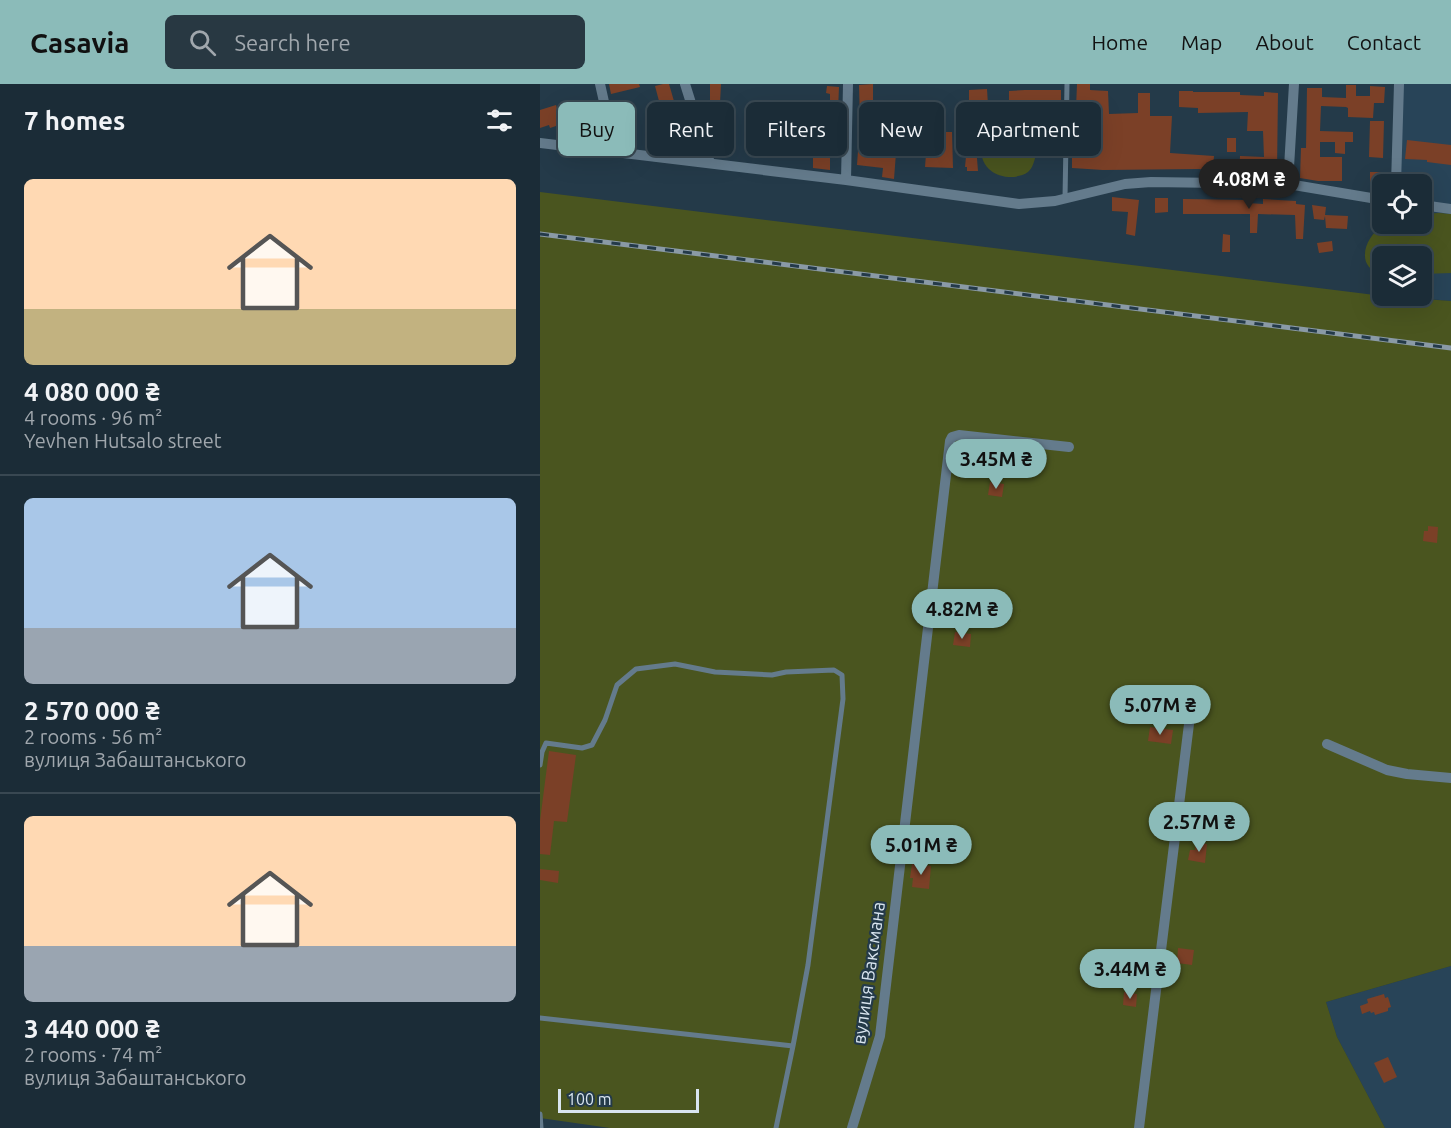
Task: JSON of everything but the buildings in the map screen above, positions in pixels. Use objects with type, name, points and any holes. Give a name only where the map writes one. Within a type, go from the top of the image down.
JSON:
[{"type":"street","points":[[600,84],[604,102]]},
{"type":"street","points":[[685,84],[710,163]]},
{"type":"street","points":[[846,180],[848,84]]},
{"type":"street","points":[[1288,184],[1294,84]]},
{"type":"street","points":[[1396,174],[1399,84]]},
{"type":"street","points":[[540,143],[558,145]]},
{"type":"street","points":[[635,154],[1019,204],[1041,203],[1136,183],[1288,184],[1372,198]]},
{"type":"street","points":[[1432,206],[1451,209]]},
{"type":"street","name":"вулиця Ваксмана","points":[[852,1128],[880,1036],[950,441],[952,437],[959,435],[1070,447]]},
{"type":"street","points":[[1139,1128],[1190,716]]},
{"type":"street","points":[[1327,744],[1387,770],[1407,774],[1451,777]]},
{"type":"lane","points":[[1065,198],[1067,84]]},
{"type":"lane","points":[[540,765],[546,743],[582,748],[592,745],[605,720],[617,685],[636,669],[675,664],[715,672],[772,675],[786,672],[834,670],[842,675],[843,699],[808,965],[776,1128]]},
{"type":"lane","points":[[540,1018],[793,1046]]},
{"type":"lane","points":[[540,1114],[541,1128]]},
{"type":"shaded area","points":[[1401,84],[1451,84],[1451,301],[1432,299],[1432,246],[1422,246],[1422,234],[1432,234],[1432,174],[1399,174]]},
{"type":"shaded area","points":[[1451,966],[1451,1128],[1385,1128],[1337,1037],[1326,1002]]},
{"type":"green space","points":[[982,156],[1036,156],[1028,172],[1014,177],[991,171]]},
{"type":"green space","points":[[540,192],[1372,295],[1372,306],[1432,306],[1432,300],[1451,301],[1451,966],[1326,1002],[1337,1037],[1385,1128],[610,1128],[540,1118]]},
{"type":"green space","points":[[1432,213],[1451,214],[1451,273],[1432,274],[1432,246],[1372,246],[1372,269],[1368,266],[1365,252],[1374,234],[1432,234]]},
{"type":"railway","points":[[540,234],[1451,348]]}]
